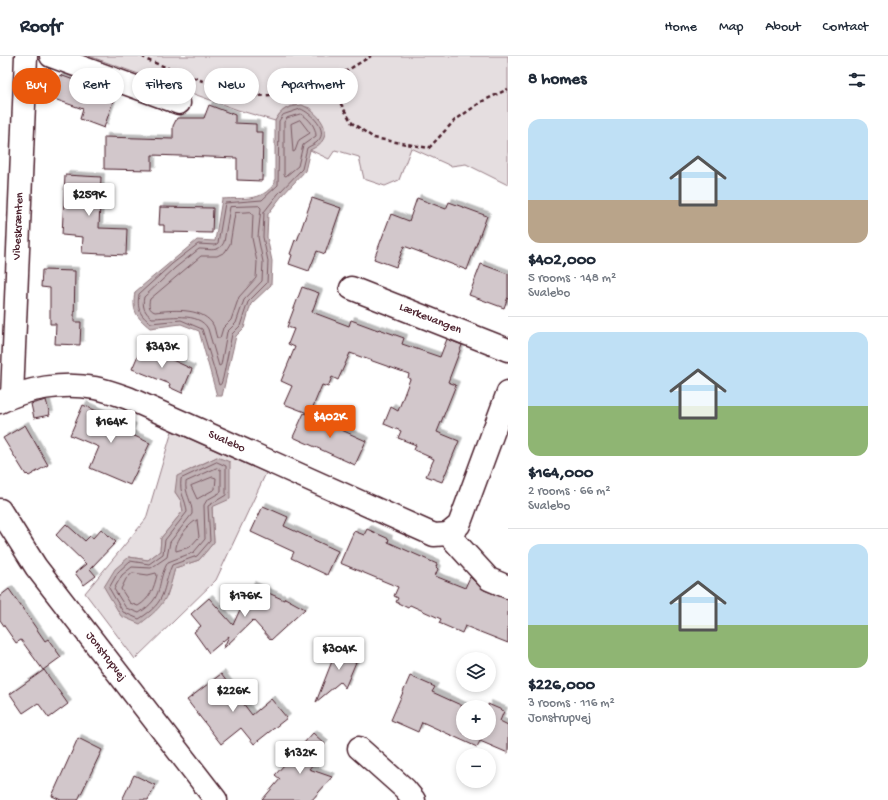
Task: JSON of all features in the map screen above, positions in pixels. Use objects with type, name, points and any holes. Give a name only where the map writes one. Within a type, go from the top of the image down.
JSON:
[{"type":"street","name":"Vibeskrænten","points":[[6,399],[26,56]]},
{"type":"street","points":[[51,56],[132,86]]},
{"type":"street","name":"Lærkevangen","points":[[351,288],[508,350]]},
{"type":"street","name":"Svalebo","points":[[6,399],[43,388],[67,386],[95,388],[128,398],[434,535],[448,534]]},
{"type":"street","points":[[508,392],[459,525],[448,534],[489,579],[508,587]]},
{"type":"street","name":"Jonstrupvej","points":[[0,510],[36,567],[216,800]]},
{"type":"street","points":[[359,748],[405,788],[414,800]]},
{"type":"path","points":[[142,56],[147,60],[245,97],[267,95]]},
{"type":"path","points":[[351,68],[371,56]]},
{"type":"path","points":[[341,104],[352,123],[374,138],[429,148],[454,121],[481,102],[508,89]]},
{"type":"shaded area","points":[[89,56],[508,56],[508,185],[466,164],[451,166],[411,148],[399,180],[385,186],[364,179],[359,157],[335,150],[329,159],[310,150],[312,109],[301,106],[291,106],[282,111],[275,121],[221,104],[259,104],[259,68],[204,68],[204,98],[196,95],[196,68],[132,68],[132,72]]},
{"type":"shaded area","points":[[172,431],[266,473],[216,580],[135,659],[85,593],[146,519]],"holes":[[[217,457],[212,507],[214,542],[199,560],[175,568],[167,596],[129,557],[148,560],[160,551],[161,538],[183,511],[181,501],[175,492],[191,469]]]},
{"type":"water","points":[[302,105],[316,114],[321,120],[325,133],[319,145],[310,150],[305,171],[281,197],[268,214],[267,237],[272,261],[271,285],[251,304],[244,328],[236,336],[222,396],[217,396],[199,331],[181,324],[150,328],[141,320],[134,308],[135,292],[197,240],[215,241],[222,199],[252,198],[264,194],[275,183],[275,121],[280,113],[286,109]]},
{"type":"water","points":[[217,457],[230,462],[230,499],[212,507],[214,542],[199,560],[175,568],[170,587],[164,600],[155,611],[140,624],[121,616],[104,587],[115,569],[129,557],[148,560],[160,551],[161,538],[183,511],[181,501],[175,492],[177,476]]},
{"type":"building","points":[[61,75],[69,78],[69,104],[112,104],[104,128],[80,119],[83,109],[61,101]]},
{"type":"building","points":[[209,105],[235,115],[235,123],[256,124],[256,132],[263,132],[262,181],[237,180],[237,158],[152,155],[152,170],[104,169],[104,137],[173,139],[173,126],[177,118],[204,118]]},
{"type":"building","points":[[65,175],[101,177],[99,228],[127,229],[126,255],[82,253],[83,237],[62,235]]},
{"type":"building","points":[[312,198],[341,208],[325,254],[317,251],[309,271],[289,264],[292,255],[290,254],[295,240],[297,241]]},
{"type":"building","points":[[417,198],[446,209],[449,202],[487,216],[467,270],[404,246],[396,267],[374,259],[391,214],[409,221]]},
{"type":"building","points":[[160,207],[213,208],[212,233],[164,232],[164,225],[159,225]]},
{"type":"building","points":[[481,264],[508,274],[508,297],[504,308],[469,295]]},
{"type":"building","points":[[42,270],[75,271],[74,322],[81,322],[80,345],[55,344],[56,324],[50,324],[50,288],[41,287]]},
{"type":"building","points":[[302,287],[319,293],[312,312],[349,326],[351,320],[378,330],[379,329],[404,338],[402,344],[440,357],[447,339],[462,345],[448,382],[456,385],[437,432],[459,441],[442,482],[426,476],[434,459],[414,450],[416,445],[398,438],[401,431],[384,424],[391,407],[398,411],[410,379],[408,378],[409,374],[350,353],[338,380],[332,377],[328,387],[322,385],[310,414],[284,404],[292,386],[281,381],[295,347],[288,344],[294,329],[287,327]]},
{"type":"building","points":[[142,346],[192,369],[182,393],[169,387],[170,384],[132,369]]},
{"type":"building","points":[[46,400],[50,415],[34,418],[31,404]]},
{"type":"building","points":[[83,405],[133,427],[130,434],[150,443],[130,485],[90,468],[99,447],[70,435]]},
{"type":"building","points":[[304,413],[366,441],[355,465],[293,437]]},
{"type":"building","points":[[25,425],[48,465],[29,476],[27,474],[26,475],[3,438]]},
{"type":"building","points":[[263,506],[288,517],[284,526],[338,551],[327,575],[291,558],[294,552],[251,532]]},
{"type":"building","points":[[66,524],[85,541],[90,536],[93,538],[101,529],[116,542],[90,569],[96,576],[84,585],[75,573],[86,564],[56,535]]},
{"type":"building","points":[[367,529],[389,539],[388,542],[437,564],[436,567],[438,569],[435,576],[465,588],[470,577],[484,590],[508,599],[508,643],[465,626],[462,633],[439,623],[441,619],[410,605],[408,608],[396,602],[398,598],[394,596],[398,587],[340,563],[354,531],[364,535]]},
{"type":"building","points":[[251,585],[284,600],[285,598],[305,609],[271,640],[253,620],[223,649],[229,636],[209,653],[194,632],[201,626],[191,614],[209,598],[233,625]]},
{"type":"building","points":[[9,589],[45,641],[48,639],[61,657],[43,670],[21,640],[16,643],[0,620],[0,596]]},
{"type":"building","points":[[338,646],[357,654],[354,662],[356,662],[345,688],[340,682],[316,702]]},
{"type":"building","points":[[44,670],[68,704],[49,718],[38,703],[23,713],[10,694]]},
{"type":"building","points":[[221,674],[252,715],[271,699],[287,718],[254,744],[241,728],[221,744],[187,700]]},
{"type":"building","points":[[410,676],[435,687],[432,692],[456,703],[456,737],[422,722],[418,732],[391,720]]},
{"type":"building","points":[[496,708],[504,711],[500,721],[508,725],[508,753],[480,741],[477,747],[462,740],[496,740]]},
{"type":"building","points":[[313,733],[325,744],[315,755],[318,758],[309,769],[332,777],[312,800],[262,800],[280,779],[275,775]]},
{"type":"building","points":[[78,738],[102,750],[78,800],[61,800],[52,796]]},
{"type":"building","points":[[134,775],[155,785],[148,800],[122,800]]}]
